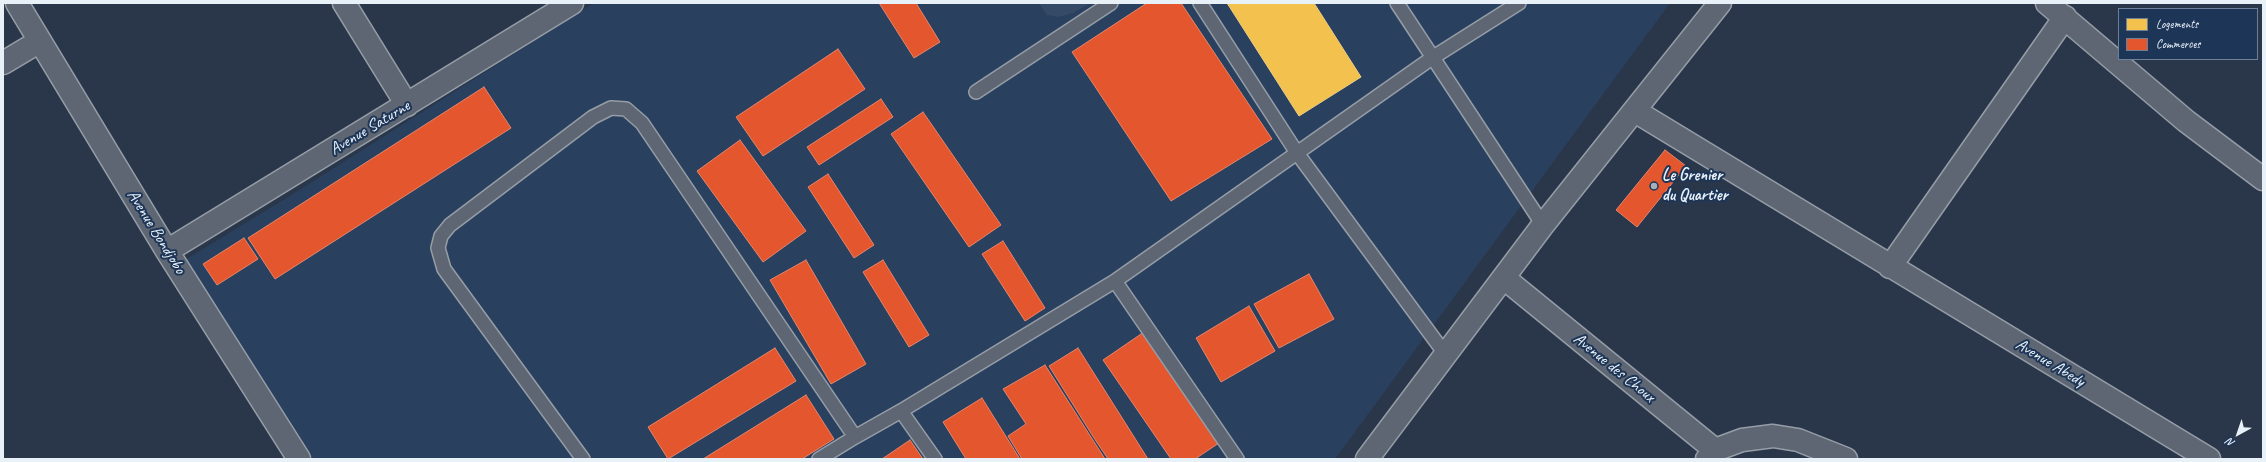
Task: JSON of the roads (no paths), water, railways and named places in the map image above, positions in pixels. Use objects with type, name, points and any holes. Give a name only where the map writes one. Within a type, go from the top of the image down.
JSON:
[{"type":"street","name":"Avenue Bondjobo","points":[[18,3],[167,251],[299,459]]},
{"type":"street","points":[[344,3],[407,106]]},
{"type":"street","name":"Avenue Saturne","points":[[167,251],[407,106],[572,3]]},
{"type":"street","points":[[1367,459],[1543,225],[1720,3]]},
{"type":"street","points":[[2047,3],[2186,121],[2263,179]]},
{"type":"street","points":[[1890,267],[2065,17]]},
{"type":"street","points":[[3,63],[40,41]]},
{"type":"street","name":"Avenue Abedy","points":[[1635,111],[2209,459]]},
{"type":"street","name":"Avenue des Choux","points":[[1504,278],[1711,454]]},
{"type":"street","points":[[1711,454],[1742,440],[1773,436],[1798,440],[1846,459]]},
{"type":"lane","points":[[976,92],[1111,3]]},
{"type":"lane","points":[[1200,3],[1297,153],[1446,354]]},
{"type":"lane","points":[[1397,3],[1543,225]]},
{"type":"lane","points":[[819,459],[1115,281],[1432,58],[1519,3]]},
{"type":"lane","points":[[583,459],[444,269],[438,248],[441,236],[450,224],[593,117],[611,108],[626,109],[642,123],[854,437]]},
{"type":"lane","points":[[1115,281],[1237,459]]},
{"type":"lane","points":[[901,411],[935,459]]},
{"type":"place","name":"Le Grenier du Quartier","points":[[1654,186]]}]
